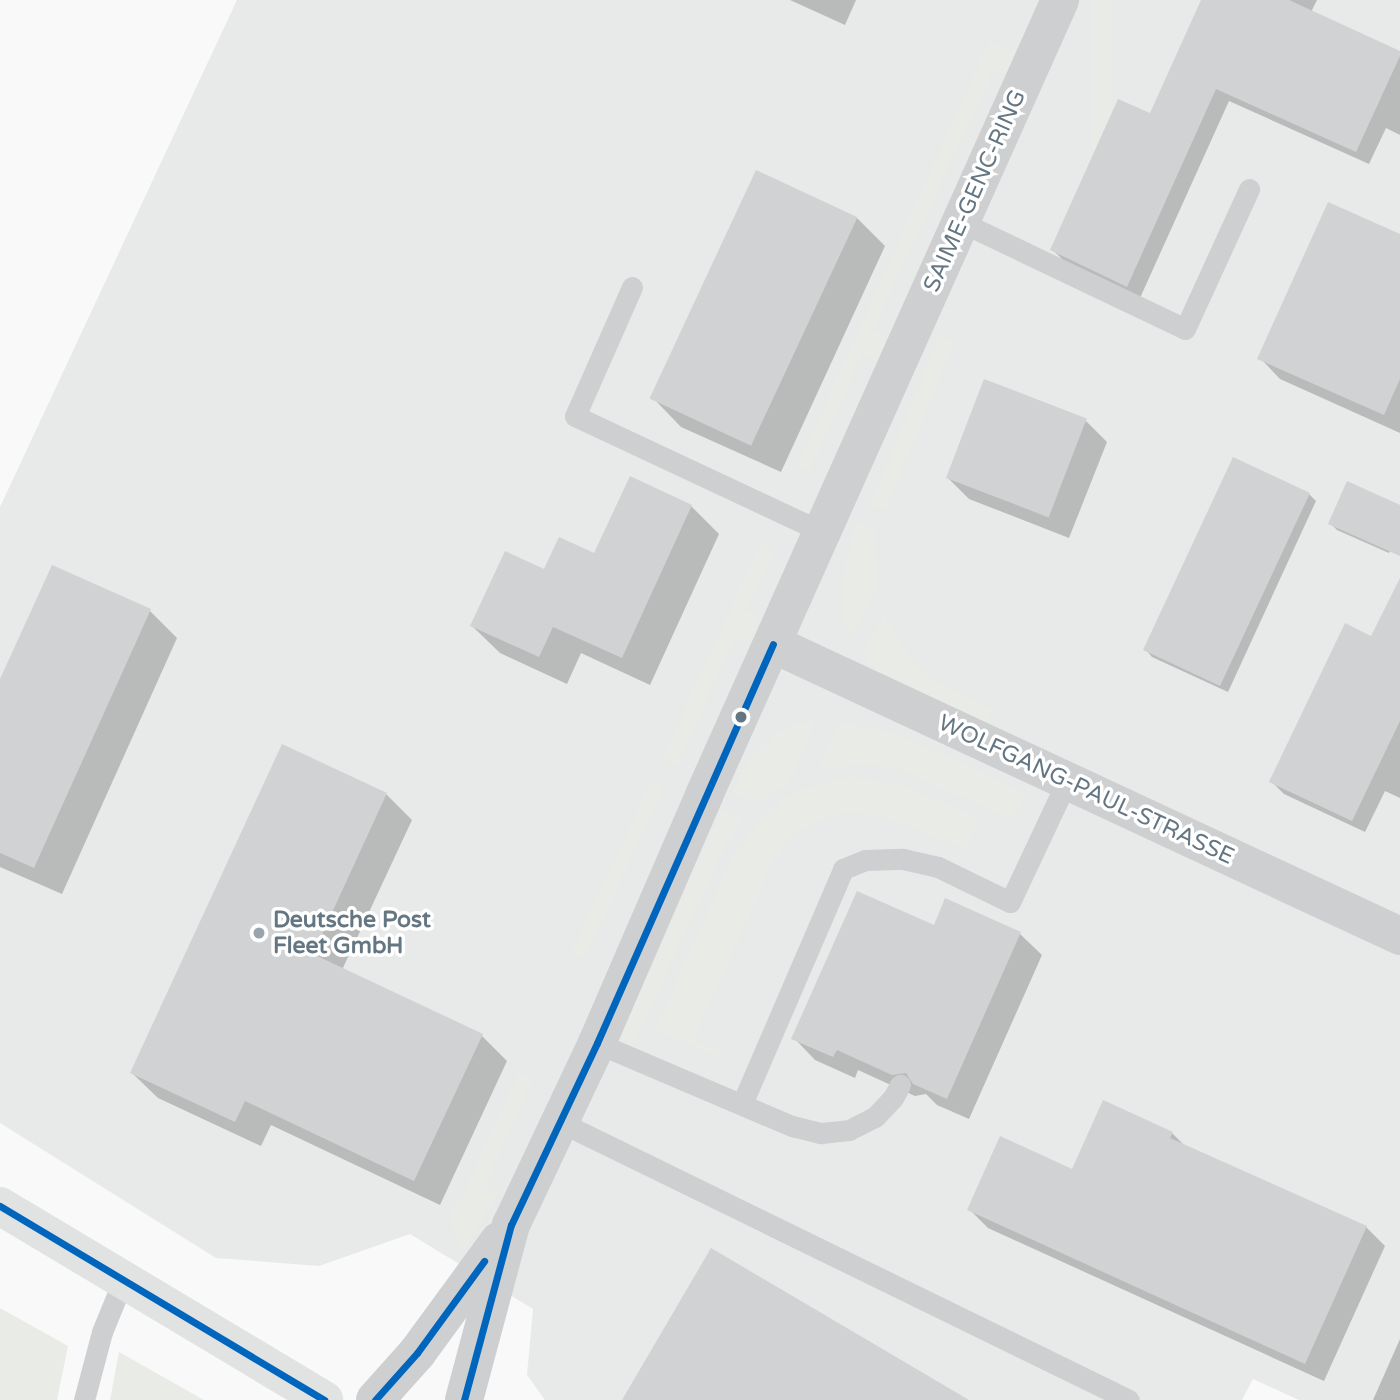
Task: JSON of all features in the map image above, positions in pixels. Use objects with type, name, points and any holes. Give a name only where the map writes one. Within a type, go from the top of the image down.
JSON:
[{"type":"main road","points":[[0,1206],[324,1400]]},
{"type":"street","name":"SAIME-GENC-RING","points":[[464,1400],[511,1225],[597,1043],[961,222],[1055,2]]},
{"type":"street","name":"WOLFGANG-PAUL-STRASSE","points":[[773,644],[1400,936]]},
{"type":"street","name":"SAIME-GENC-RING","points":[[375,1400],[417,1353],[511,1225]]},
{"type":"lane","points":[[961,222],[1185,329],[1249,189]]},
{"type":"lane","points":[[632,287],[575,416],[823,532]]},
{"type":"lane","points":[[741,1104],[843,869],[865,860],[903,859],[938,867],[1010,902],[1067,781]]},
{"type":"lane","points":[[597,1043],[792,1126],[821,1133],[849,1130],[875,1117],[893,1098],[900,1085]]},
{"type":"lane","points":[[560,1122],[1129,1400]]},
{"type":"lane","points":[[85,1400],[102,1332],[124,1278]]},
{"type":"shaded area","points":[[237,0],[1400,0],[1400,1400],[1299,1400],[1253,1379],[1242,1400],[545,1400],[527,1375],[533,1309],[410,1234],[319,1266],[216,1258],[0,1123],[0,507]]},
{"type":"shaded area","points":[[1093,0],[1111,0],[1111,234],[1093,234]]},
{"type":"shaded area","points":[[989,42],[1018,55],[1008,75],[994,69],[873,329],[888,336],[878,361],[862,355],[809,472],[798,466]]},
{"type":"shaded area","points":[[939,336],[954,342],[886,511],[871,505]]},
{"type":"shaded area","points":[[857,521],[874,530],[876,592],[850,636],[843,616],[843,591],[846,563]]},
{"type":"shaded area","points":[[761,543],[774,549],[746,610],[760,617],[749,643],[735,637],[677,765],[662,759]]},
{"type":"shaded area","points":[[884,616],[909,657],[933,680],[992,709],[985,723],[879,671],[863,654]]},
{"type":"shaded area","points":[[814,722],[791,780],[759,803],[732,792],[745,765],[775,734],[794,724]]},
{"type":"shaded area","points":[[838,723],[879,729],[914,741],[1025,794],[1013,820],[900,770],[863,764],[819,770]]},
{"type":"shaded area","points":[[849,777],[906,786],[979,819],[964,849],[894,820],[871,815],[851,813],[828,816],[809,826],[791,838],[773,860],[694,1039],[721,1052],[717,1057],[655,1029],[734,855],[760,819],[781,801],[811,786]]},
{"type":"shaded area","points":[[651,782],[664,788],[584,959],[571,953]]},
{"type":"shaded area","points":[[722,810],[742,819],[725,846],[633,1045],[619,1039]]},
{"type":"shaded area","points":[[518,1074],[532,1080],[485,1187],[498,1193],[462,1255],[450,1216],[467,1187]]},
{"type":"shaded area","points":[[0,1308],[68,1346],[57,1400],[0,1400]]},
{"type":"shaded area","points":[[119,1352],[204,1400],[110,1400]]},
{"type":"building","points":[[1201,0],[1289,0],[1400,51],[1400,56],[1356,152],[1216,89],[1127,287],[1050,250],[1118,99],[1150,113]]},
{"type":"building","points":[[756,170],[858,217],[751,446],[650,398]]},
{"type":"building","points":[[1328,202],[1400,234],[1400,379],[1384,415],[1257,359]]},
{"type":"building","points":[[984,379],[1087,418],[1049,517],[946,478]]},
{"type":"building","points":[[1233,457],[1310,493],[1220,686],[1143,650]]},
{"type":"building","points":[[630,476],[692,505],[622,658],[553,627],[539,657],[470,626],[505,551],[544,569],[559,537],[594,553]]},
{"type":"building","points":[[1347,481],[1400,505],[1400,556],[1328,524]]},
{"type":"building","points":[[52,565],[151,609],[34,868],[0,853],[0,679]]},
{"type":"building","points":[[1400,578],[1400,721],[1352,821],[1269,782],[1345,623],[1371,636]]},
{"type":"building","points":[[282,744],[387,793],[313,954],[483,1034],[414,1181],[245,1101],[235,1122],[130,1073]]},
{"type":"building","points":[[857,891],[934,925],[945,898],[1021,932],[947,1099],[913,1084],[906,1073],[892,1075],[837,1050],[833,1057],[791,1039]]},
{"type":"building","points":[[1103,1100],[1173,1132],[1170,1138],[1367,1226],[1305,1364],[967,1210],[1000,1136],[1072,1169]]},
{"type":"building","points":[[711,1248],[969,1400],[622,1400]]},
{"type":"transit line","points":[[464,1400],[511,1225],[597,1043],[773,644]]},
{"type":"transit line","points":[[0,1206],[324,1400]]},
{"type":"transit line","points":[[375,1400],[417,1353],[484,1261]]},
{"type":"place","name":"Deutsche Post Fleet GmbH","points":[[259,933]]}]
